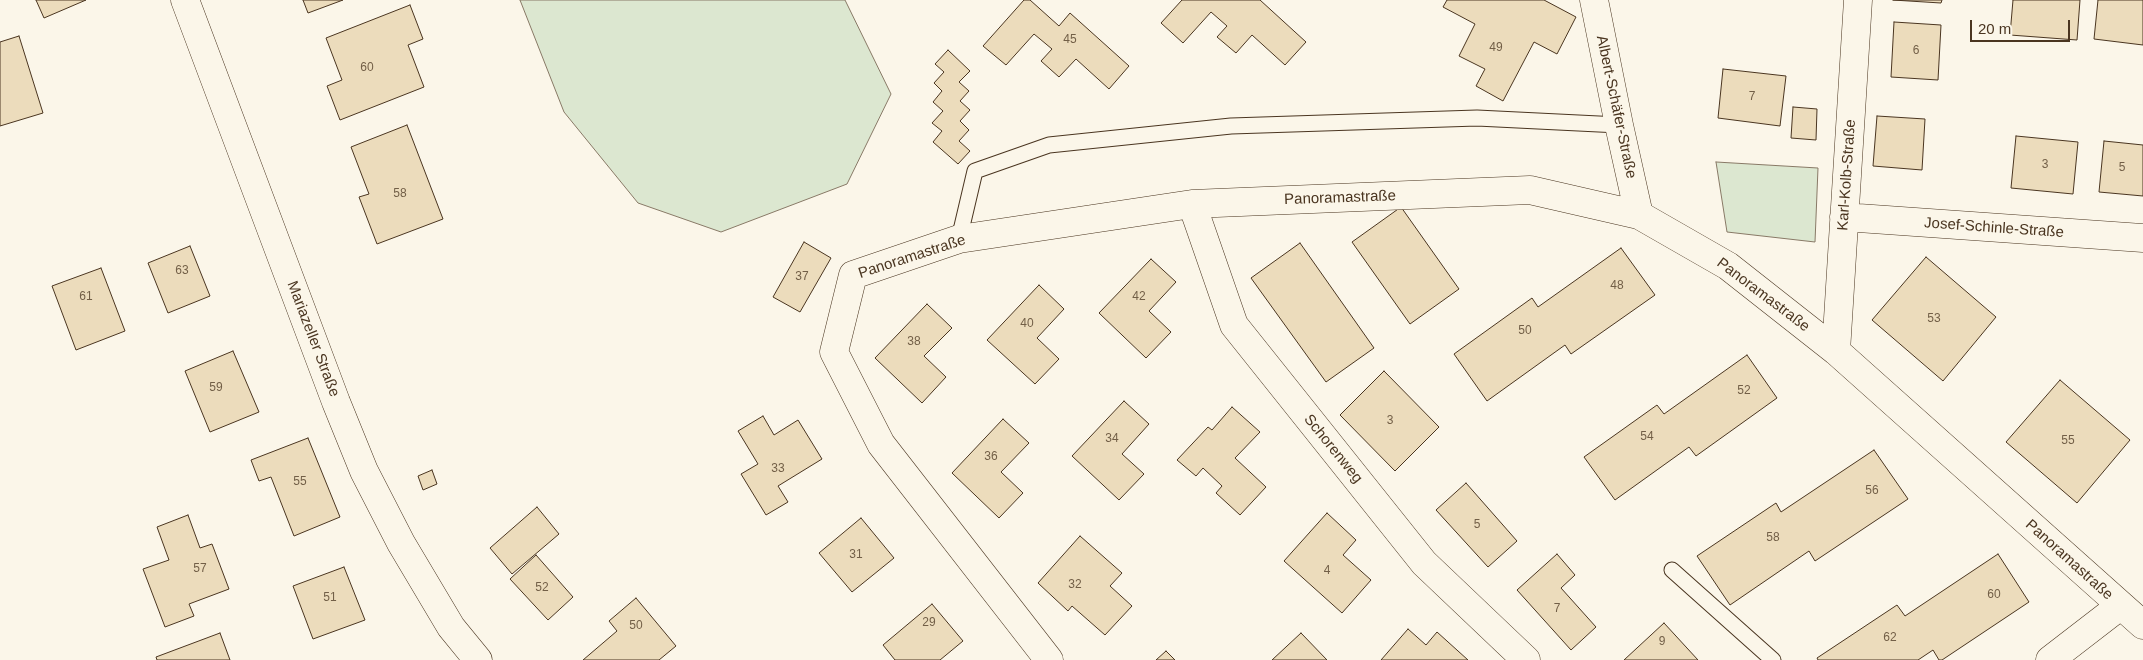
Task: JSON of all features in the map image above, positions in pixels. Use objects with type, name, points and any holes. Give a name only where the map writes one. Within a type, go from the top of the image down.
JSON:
[{"type":"street","name":"Mariazeller Straße","points":[[185,0],[336,402],[364,471],[401,544],[451,628],[478,660]]},
{"type":"street","name":"Albert-Schäfer-Straße","points":[[1594,0],[1618,125],[1639,215]]},
{"type":"street","name":"Karl-Kolb-Straße","points":[[1836,351],[1858,0]]},
{"type":"street","name":"Panoramastraße","points":[[1049,660],[881,444],[834,352],[853,275],[959,239],[1192,204],[1530,190],[1639,215],[1728,266],[1836,351],[2143,625]]},
{"type":"street","name":"Schorenweg","points":[[1192,204],[1234,325],[1424,563],[1526,660]]},
{"type":"street","name":"Josef-Schinle-Straße","points":[[1844,217],[2143,238]]},
{"type":"street","points":[[2050,660],[2120,606]]},
{"type":"lane","points":[[959,239],[975,171],[1049,145],[1124,136],[1241,126],[1477,118],[1618,125]]},
{"type":"lane","points":[[1672,570],[1773,660]]},
{"type":"green space","points":[[520,0],[845,0],[891,94],[847,184],[721,232],[638,203],[564,112]]},
{"type":"green space","points":[[1716,162],[1818,168],[1815,242],[1727,232]]},
{"type":"building","points":[[36,0],[86,0],[44,18]]},
{"type":"building","points":[[303,0],[343,0],[308,13]]},
{"type":"building","points":[[1024,0],[1030,0],[1059,26],[1070,13],[1129,66],[1109,89],[1076,59],[1059,77],[1041,61],[1052,49],[1034,34],[1006,65],[983,46]]},
{"type":"building","points":[[1182,0],[1260,0],[1306,42],[1285,65],[1252,35],[1236,53],[1217,37],[1227,26],[1211,12],[1183,43],[1161,23]]},
{"type":"building","points":[[1447,0],[1544,0],[1576,17],[1557,54],[1534,42],[1503,101],[1476,86],[1485,69],[1459,56],[1475,24],[1443,7]]},
{"type":"building","points":[[1893,0],[1942,0],[1941,3]]},
{"type":"building","points":[[2013,0],[2080,0],[2077,40],[2010,35]]},
{"type":"building","points":[[2098,0],[2143,0],[2143,45],[2094,39]]},
{"type":"building","points":[[410,5],[423,39],[408,45],[424,87],[340,120],[327,86],[342,80],[326,38]]},
{"type":"building","points":[[1894,22],[1941,25],[1938,80],[1891,77]]},
{"type":"building","points":[[19,36],[43,113],[0,126],[0,42]]},
{"type":"building","points":[[948,50],[970,71],[959,82],[969,91],[960,101],[970,110],[960,121],[969,130],[959,141],[970,151],[958,164],[933,142],[942,131],[932,123],[943,111],[933,102],[942,91],[934,83],[944,72],[935,64]]},
{"type":"building","points":[[1723,69],[1786,76],[1780,126],[1718,118]]},
{"type":"building","points":[[1793,107],[1817,109],[1816,140],[1791,138]]},
{"type":"building","points":[[1877,116],[1925,119],[1922,170],[1873,166]]},
{"type":"building","points":[[407,125],[443,219],[377,244],[359,197],[369,194],[351,147]]},
{"type":"building","points":[[2016,136],[2078,142],[2073,194],[2011,188]]},
{"type":"building","points":[[2104,141],[2143,145],[2143,196],[2099,192]]},
{"type":"building","points":[[1401,207],[1459,289],[1410,324],[1352,242]]},
{"type":"building","points":[[804,242],[831,258],[800,312],[773,297]]},
{"type":"building","points":[[1300,243],[1374,348],[1326,382],[1251,278]]},
{"type":"building","points":[[190,246],[210,296],[168,313],[148,263]]},
{"type":"building","points":[[1621,248],[1655,295],[1571,354],[1565,345],[1487,401],[1454,354],[1532,298],[1538,307]]},
{"type":"building","points":[[1926,257],[1996,317],[1943,381],[1872,320]]},
{"type":"building","points":[[1151,259],[1176,282],[1149,311],[1171,332],[1146,358],[1099,313]]},
{"type":"building","points":[[101,268],[125,331],[76,350],[52,286]]},
{"type":"building","points":[[1039,285],[1064,309],[1037,338],[1059,359],[1035,384],[987,340]]},
{"type":"building","points":[[927,304],[952,328],[924,356],[946,377],[922,403],[875,358]]},
{"type":"building","points":[[233,351],[259,412],[210,432],[185,371]]},
{"type":"building","points":[[1747,355],[1777,398],[1696,456],[1689,447],[1615,500],[1584,457],[1657,405],[1664,414]]},
{"type":"building","points":[[1384,371],[1439,427],[1395,471],[1340,415]]},
{"type":"building","points":[[2060,380],[2130,440],[2077,503],[2006,442]]},
{"type":"building","points":[[1124,401],[1149,424],[1122,454],[1144,474],[1119,500],[1072,456]]},
{"type":"building","points":[[1232,407],[1260,432],[1235,458],[1266,487],[1240,515],[1216,493],[1222,486],[1203,468],[1196,476],[1177,460],[1208,427],[1212,430]]},
{"type":"building","points":[[763,416],[774,435],[798,420],[822,459],[778,486],[788,502],[766,515],[741,474],[758,464],[738,431]]},
{"type":"building","points":[[1003,419],[1029,443],[1001,472],[1023,493],[999,518],[952,473]]},
{"type":"building","points":[[308,438],[340,517],[294,536],[271,477],[259,481],[251,460]]},
{"type":"building","points":[[1874,450],[1908,499],[1815,561],[1809,551],[1730,605],[1697,556],[1776,503],[1781,512]]},
{"type":"building","points":[[432,470],[437,484],[423,490],[418,476]]},
{"type":"building","points":[[1466,483],[1517,541],[1488,567],[1436,510]]},
{"type":"building","points":[[537,507],[559,534],[512,574],[490,548]]},
{"type":"building","points":[[1327,513],[1356,540],[1343,555],[1371,580],[1342,613],[1284,561]]},
{"type":"building","points":[[188,515],[200,548],[212,544],[229,589],[189,604],[194,616],[165,627],[143,569],[169,560],[157,527]]},
{"type":"building","points":[[861,518],[894,558],[852,592],[819,553]]},
{"type":"building","points":[[1080,536],[1122,573],[1110,586],[1132,606],[1105,635],[1072,606],[1068,611],[1038,583]]},
{"type":"building","points":[[1557,554],[1575,575],[1561,588],[1596,627],[1571,650],[1517,590]]},
{"type":"building","points":[[1998,554],[2029,602],[1942,660],[1939,660],[1933,650],[1918,660],[1818,660],[1817,658],[1897,605],[1905,616]]},
{"type":"building","points":[[536,555],[573,597],[548,620],[510,579]]},
{"type":"building","points":[[344,567],[365,620],[313,639],[293,586]]},
{"type":"building","points":[[636,598],[676,646],[659,660],[583,660],[617,631],[609,621]]},
{"type":"building","points":[[932,604],[963,641],[940,660],[895,660],[883,645]]},
{"type":"building","points":[[1664,623],[1698,660],[1624,660]]},
{"type":"building","points":[[1408,629],[1426,645],[1437,632],[1468,660],[1381,660]]},
{"type":"building","points":[[220,633],[230,660],[157,660],[156,657]]},
{"type":"building","points":[[1301,633],[1327,660],[1272,660]]},
{"type":"building","points":[[1166,651],[1175,660],[1156,660]]}]
